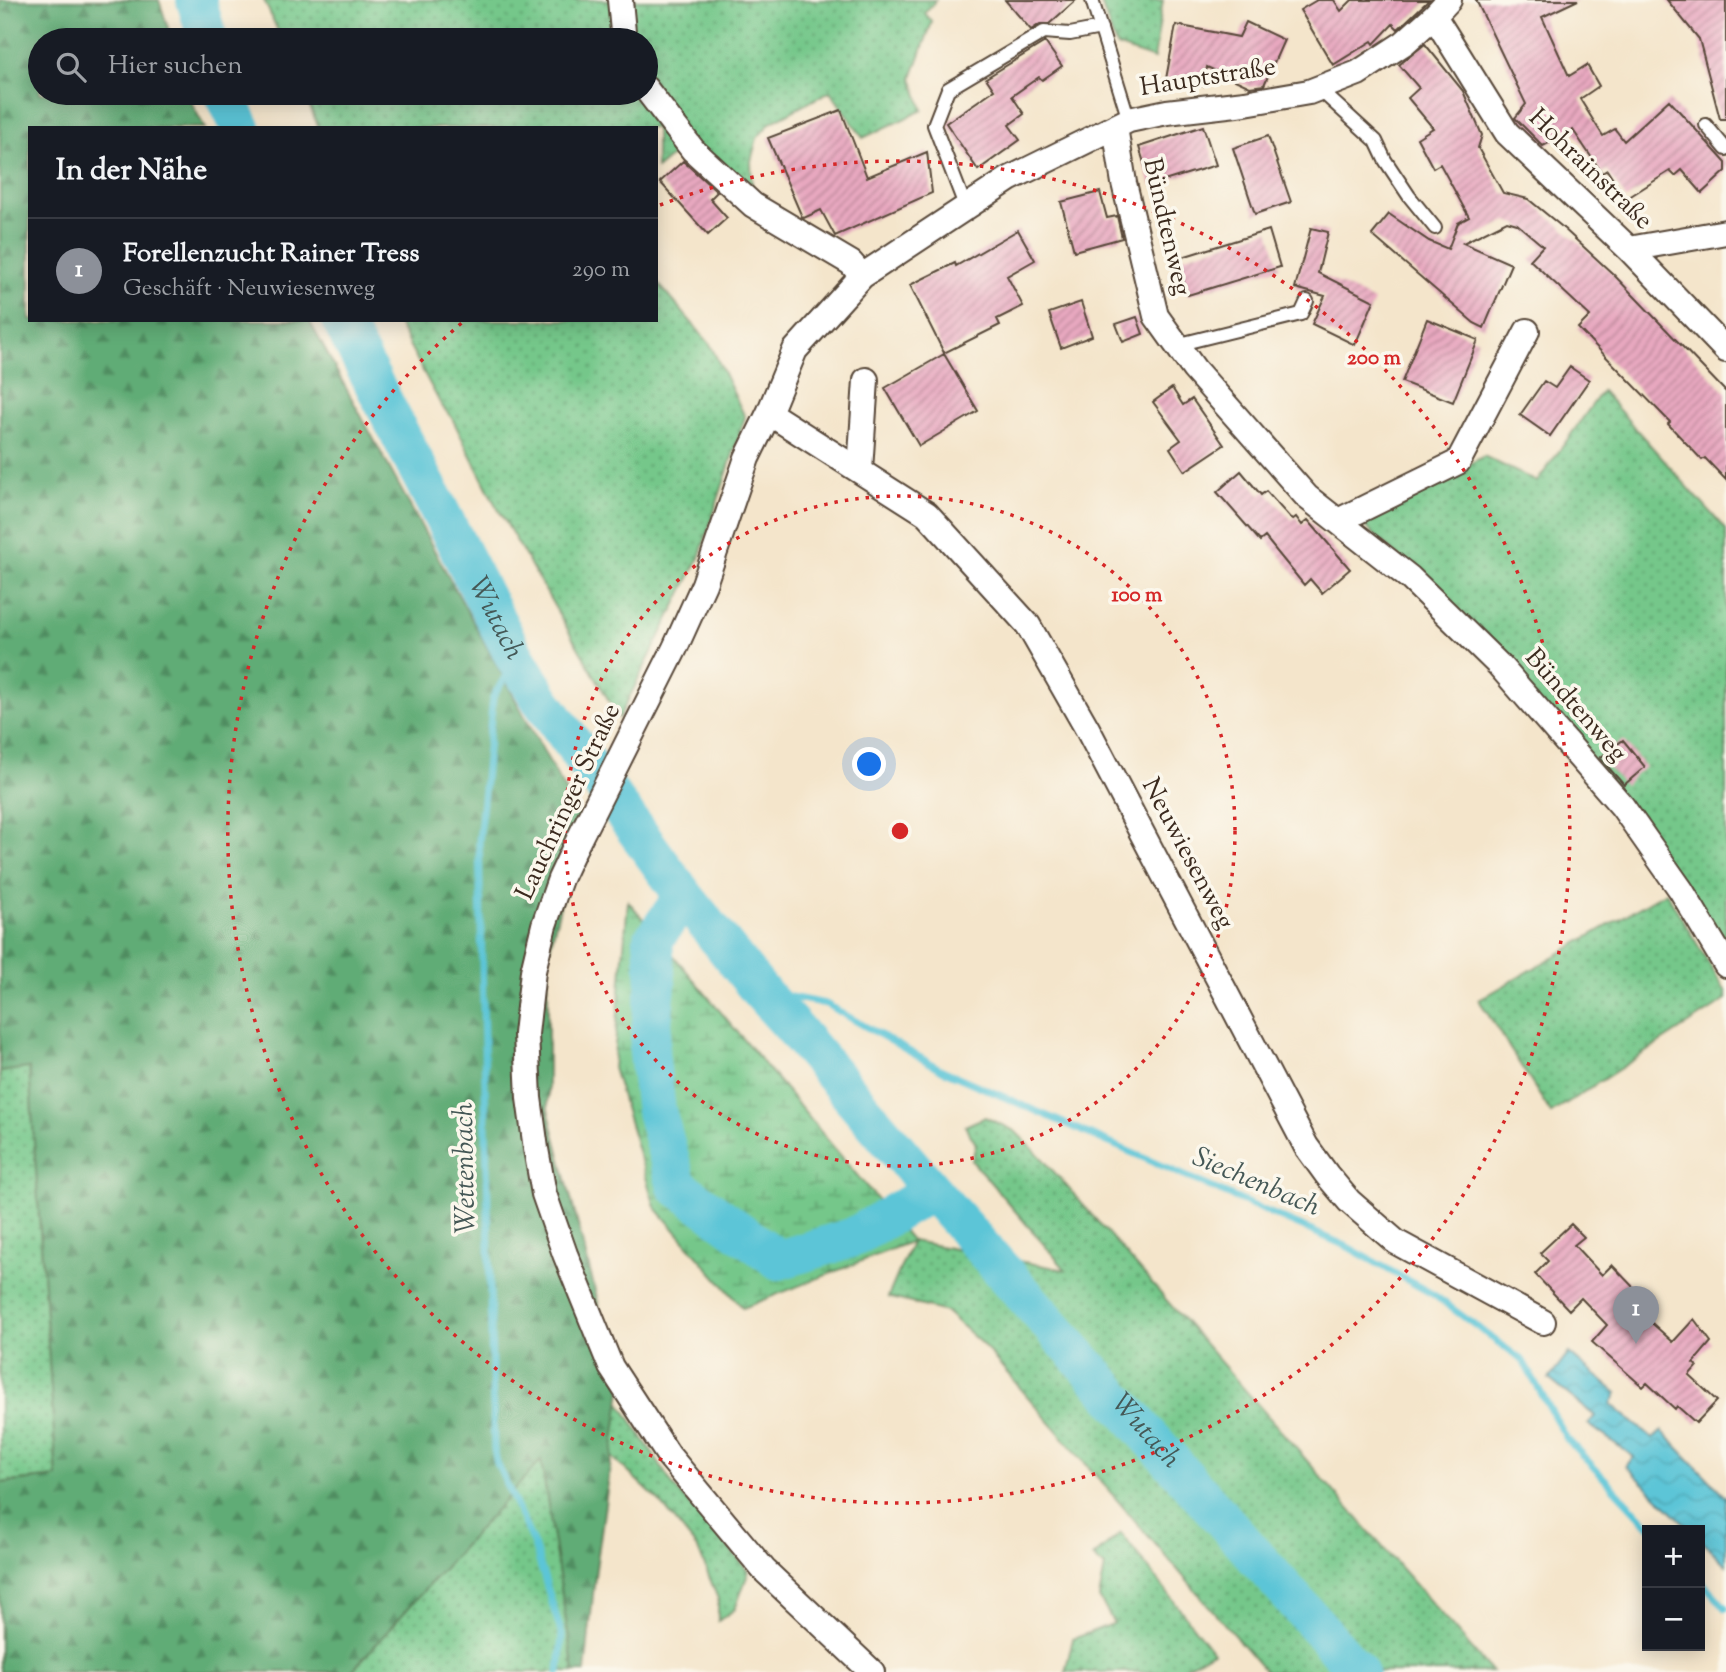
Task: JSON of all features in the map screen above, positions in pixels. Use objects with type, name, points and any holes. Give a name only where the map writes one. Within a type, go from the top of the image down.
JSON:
[{"type":"street","points":[[620,0],[623,28]]},
{"type":"street","name":"Hauptstraße","points":[[769,413],[795,350],[862,276],[1009,179],[1122,124],[1167,111],[1245,103],[1309,92],[1358,73],[1404,43],[1442,8]]},
{"type":"street","name":"Hohrainstraße","points":[[1442,8],[1507,134],[1629,249],[1726,350]]},
{"type":"street","points":[[658,105],[693,150],[753,205],[851,263],[862,276]]},
{"type":"street","name":"Bündtenweg","points":[[1122,124],[1124,183],[1156,316],[1176,345],[1307,497],[1410,578],[1526,695],[1622,806],[1681,890],[1726,965]]},
{"type":"street","points":[[1629,249],[1726,232]]},
{"type":"street","points":[[1338,521],[1458,462],[1527,331]]},
{"type":"street","points":[[860,470],[866,380]]},
{"type":"street","name":"Neuwiesenweg","points":[[769,413],[927,514],[1028,625],[1088,730],[1306,1146],[1349,1201],[1396,1242],[1543,1322]]},
{"type":"street","name":"Lauchringer Straße","points":[[769,413],[747,458],[704,584],[560,880],[544,925],[533,971],[526,1034],[529,1098],[544,1194],[611,1367],[669,1457],[764,1570],[872,1672]]},
{"type":"lane","points":[[1092,0],[1101,28],[1122,124]]},
{"type":"lane","points":[[966,208],[934,125],[948,89],[1044,32],[1070,34],[1101,28]]},
{"type":"lane","points":[[1318,88],[1376,141],[1409,196],[1435,228]]},
{"type":"lane","points":[[1706,125],[1726,149]]},
{"type":"lane","points":[[1176,345],[1301,314],[1307,301]]},
{"type":"green space","points":[[0,0],[159,0],[168,28],[28,28],[28,105],[193,105],[204,126],[28,126],[28,322],[310,322],[581,820],[548,956],[548,1110],[621,1390],[595,1576],[585,1672],[574,1672],[541,1460],[351,1672],[0,1672],[0,1483],[57,1477],[29,1068],[0,1072]]},
{"type":"green space","points":[[264,0],[936,0],[925,13],[932,22],[912,78],[923,110],[863,138],[830,91],[770,123],[757,138],[751,161],[752,195],[681,148],[658,167],[658,126],[318,126],[309,105],[658,105],[658,28],[277,28]]},
{"type":"green space","points":[[1100,0],[1163,0],[1154,59],[1116,46]]},
{"type":"green space","points":[[658,283],[710,344],[745,417],[699,558],[619,718],[494,502],[452,418],[441,405],[397,322],[658,322]]},
{"type":"green space","points":[[1602,391],[1726,530],[1726,939],[1722,941],[1417,573],[1362,524],[1370,516],[1484,456],[1537,482]]},
{"type":"green space","points":[[1666,892],[1726,992],[1726,1000],[1551,1113],[1479,1000]]},
{"type":"green space","points":[[628,901],[912,1241],[743,1308],[655,1207],[613,1068]]},
{"type":"green space","points":[[29,1067],[57,1477],[0,1483],[0,1072]]},
{"type":"green space","points":[[985,1117],[1015,1131],[1041,1157],[1492,1672],[1266,1672],[983,1345],[946,1312],[888,1297],[912,1241],[1066,1270],[972,1161],[976,1144],[965,1126]]},
{"type":"green space","points":[[619,1401],[674,1487],[749,1571],[735,1609],[718,1621],[718,1599],[698,1549],[661,1503],[611,1456]]},
{"type":"green space","points":[[541,1459],[574,1672],[351,1672]]},
{"type":"green space","points":[[1121,1533],[1213,1652],[1176,1672],[1065,1672],[1073,1639],[1114,1623],[1099,1598],[1105,1567],[1093,1557]]},
{"type":"water","points":[[1569,1353],[1617,1393],[1611,1404],[1653,1439],[1662,1431],[1726,1497],[1726,1565],[1705,1544],[1705,1525],[1686,1525],[1626,1466],[1634,1457],[1588,1424],[1595,1416],[1549,1379]]},
{"type":"building","points":[[1005,0],[1076,0],[1049,24],[1040,24],[1031,30]]},
{"type":"building","points":[[1317,0],[1334,0],[1341,11],[1352,0],[1429,0],[1398,29],[1393,24],[1374,44],[1372,41],[1333,65],[1300,10]]},
{"type":"building","points":[[1476,0],[1578,0],[1542,17],[1569,76],[1587,65],[1599,86],[1580,99],[1603,136],[1615,129],[1624,141],[1669,100],[1726,163],[1726,171],[1702,193],[1682,170],[1675,176],[1670,171],[1626,199],[1607,170],[1602,173],[1573,130],[1543,146],[1515,118],[1526,104]]},
{"type":"building","points":[[1667,0],[1726,0],[1726,119],[1720,119],[1699,39]]},
{"type":"building","points":[[1246,22],[1284,40],[1264,85],[1250,87],[1207,67],[1203,86],[1166,79],[1176,25],[1239,37]]},
{"type":"building","points":[[1045,42],[1062,66],[1042,80],[1039,77],[1012,96],[1024,114],[1009,125],[1020,140],[978,170],[946,123],[994,90],[986,78]]},
{"type":"building","points":[[1425,44],[1463,91],[1482,135],[1478,148],[1503,193],[1528,199],[1561,226],[1613,274],[1726,392],[1726,480],[1705,458],[1702,460],[1668,424],[1670,422],[1578,328],[1590,316],[1530,260],[1543,246],[1517,224],[1507,221],[1463,243],[1511,264],[1484,328],[1474,323],[1372,235],[1389,214],[1429,241],[1448,249],[1458,223],[1469,217],[1440,164],[1433,168],[1417,138],[1433,128],[1408,98],[1419,88],[1399,65]]},
{"type":"building","points":[[841,110],[867,177],[927,152],[932,193],[835,236],[821,210],[802,217],[768,138]]},
{"type":"building","points":[[1203,126],[1216,165],[1151,185],[1139,147]]},
{"type":"building","points":[[1268,136],[1291,202],[1255,214],[1233,148]]},
{"type":"building","points":[[683,161],[717,192],[710,199],[727,218],[708,235],[660,182]]},
{"type":"building","points":[[1100,192],[1107,218],[1117,216],[1122,238],[1074,251],[1061,202]]},
{"type":"building","points":[[1311,228],[1328,232],[1318,273],[1374,301],[1355,345],[1312,324],[1325,296],[1295,288]]},
{"type":"building","points":[[1018,230],[1035,260],[1007,276],[1023,306],[997,319],[1000,325],[944,353],[910,285],[955,263],[956,266]]},
{"type":"building","points":[[1269,230],[1280,267],[1188,295],[1176,259]]},
{"type":"building","points":[[1081,302],[1092,336],[1061,348],[1049,313]]},
{"type":"building","points":[[1137,317],[1143,334],[1123,342],[1116,324]]},
{"type":"building","points":[[1427,319],[1478,340],[1453,402],[1402,382]]},
{"type":"building","points":[[944,354],[978,411],[919,446],[885,388]]},
{"type":"building","points":[[1570,367],[1589,380],[1550,436],[1520,415],[1544,381],[1555,388]]},
{"type":"building","points":[[1172,388],[1183,405],[1192,399],[1224,445],[1185,471],[1170,448],[1181,440],[1153,402]]},
{"type":"building","points":[[1241,471],[1261,495],[1266,491],[1292,520],[1296,517],[1302,525],[1308,520],[1350,569],[1322,593],[1310,579],[1304,585],[1265,537],[1260,541],[1217,492]]},
{"type":"building","points":[[1623,740],[1645,767],[1624,785],[1600,758]]},
{"type":"building","points":[[1571,1224],[1584,1237],[1574,1245],[1602,1275],[1612,1265],[1635,1289],[1625,1299],[1673,1342],[1694,1319],[1711,1342],[1693,1363],[1697,1366],[1689,1375],[1717,1401],[1696,1423],[1677,1406],[1675,1409],[1647,1383],[1643,1387],[1592,1342],[1607,1325],[1581,1298],[1569,1310],[1535,1274],[1548,1261],[1540,1253]]},
{"type":"waterway","name":"Wutach","points":[[196,0],[204,28]]},
{"type":"waterway","name":"Wutach","points":[[230,105],[240,126]]},
{"type":"waterway","name":"Wutach","points":[[342,322],[516,659],[541,700],[684,896],[760,991],[932,1191],[1358,1672]]},
{"type":"waterway","name":"Wettenbach","points":[[516,659],[493,697],[479,842],[494,1449],[497,1463],[534,1545],[562,1635],[559,1672]]},
{"type":"waterway","name":"Wutach","points":[[684,896],[653,940],[656,984],[649,1052],[656,1111],[677,1186],[779,1260],[854,1237],[932,1191]]},
{"type":"waterway","name":"Siechenbach","points":[[760,991],[826,1004],[942,1070],[1346,1246],[1434,1295],[1523,1361],[1567,1439],[1648,1525]]},
{"type":"waterway","name":"Siechenbach","points":[[1705,1585],[1726,1608]]},
{"type":"place","name":"Forellenzucht Rainer Tress","points":[[1636,1344]]}]
